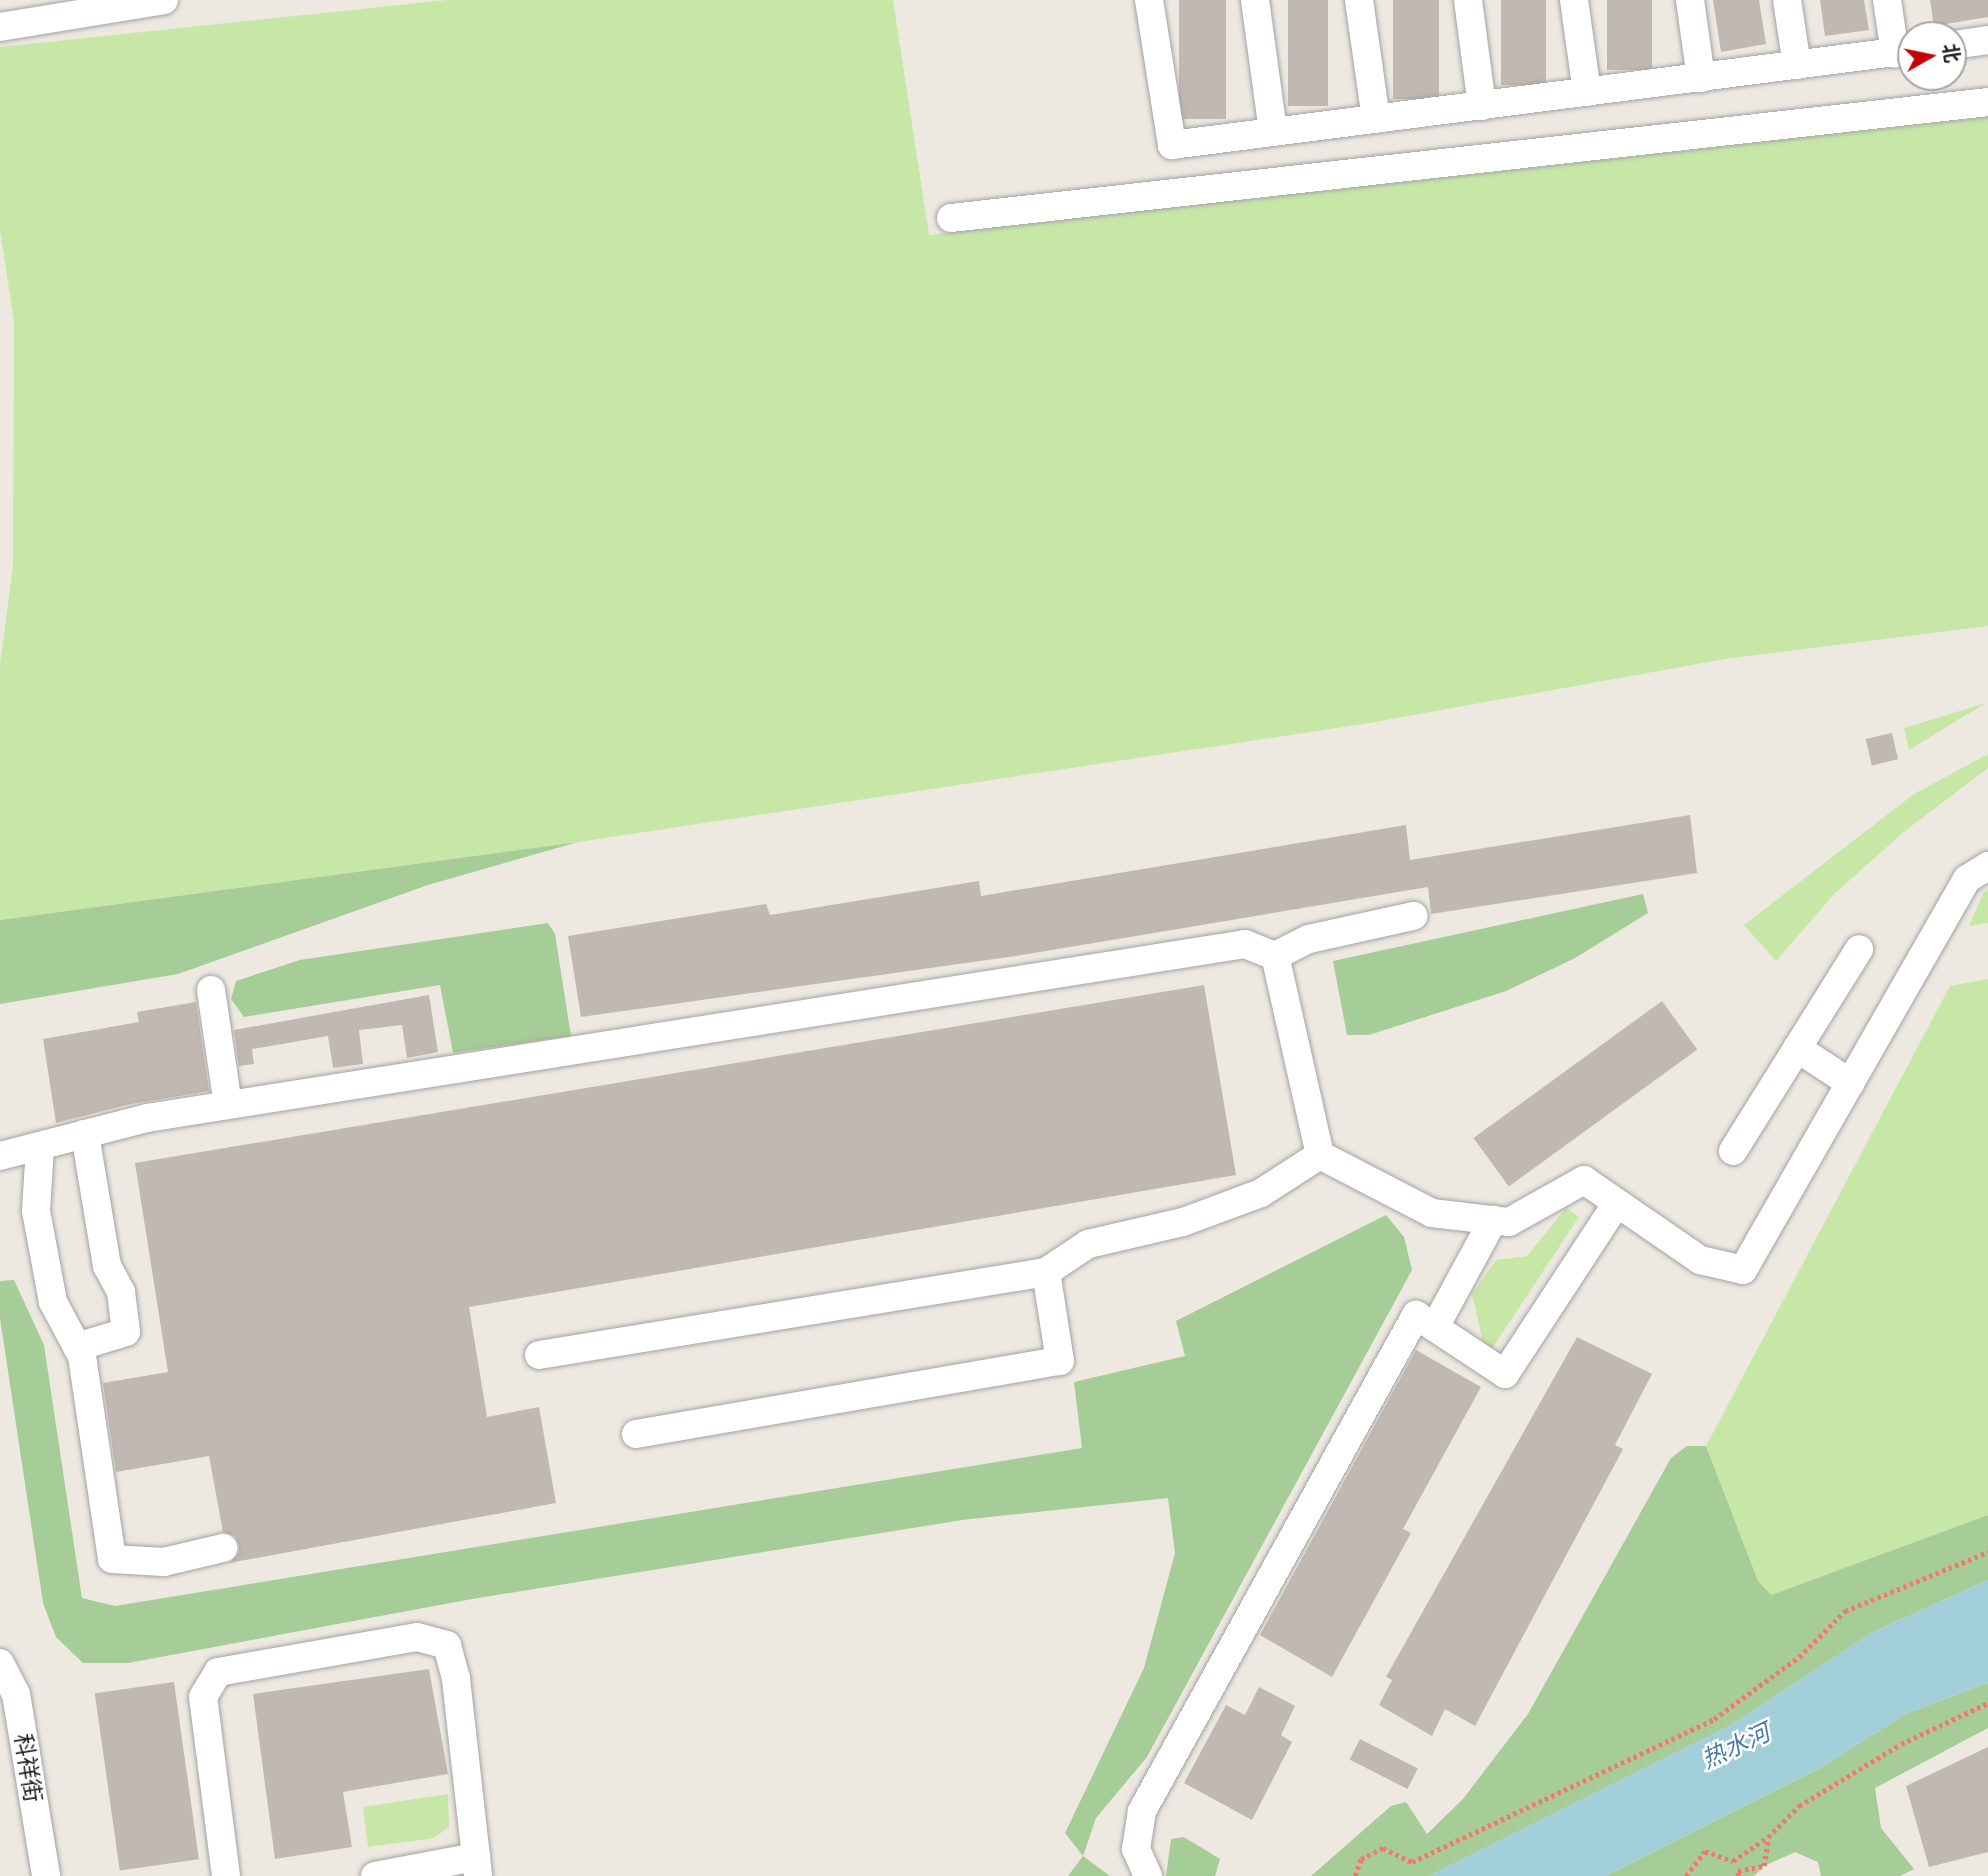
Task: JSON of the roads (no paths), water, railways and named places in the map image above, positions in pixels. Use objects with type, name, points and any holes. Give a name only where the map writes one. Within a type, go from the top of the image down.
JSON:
[{"type":"street","points":[[0,27],[164,0]]},
{"type":"street","points":[[1149,0],[1172,145],[1897,52]]},
{"type":"street","points":[[1255,0],[1273,132]]},
{"type":"street","points":[[1359,0],[1376,119]]},
{"type":"street","points":[[1468,0],[1482,106]]},
{"type":"street","points":[[1574,0],[1587,92]]},
{"type":"street","points":[[1690,0],[1701,78]]},
{"type":"street","points":[[1787,0],[1797,65]]},
{"type":"street","points":[[1887,0],[1897,32]]},
{"type":"street","points":[[1967,43],[1988,40]]},
{"type":"street","points":[[951,218],[1988,102]]},
{"type":"street","points":[[1275,956],[1320,1155],[1432,1213],[1509,1222],[1584,1180],[1700,1260],[1744,1270],[1967,879],[1988,866]]},
{"type":"street","points":[[0,1156],[148,1118],[1245,944],[1275,956],[1309,939],[1413,916]]},
{"type":"street","points":[[1733,1151],[1859,949]]},
{"type":"street","points":[[211,990],[228,1105]]},
{"type":"street","points":[[1797,1048],[1850,1083]]},
{"type":"street","points":[[77,1347],[126,1332],[121,1292],[107,1266],[85,1135]]},
{"type":"street","points":[[40,1147],[36,1211],[53,1302],[82,1356],[112,1559],[164,1562],[223,1548]]},
{"type":"street","points":[[539,1355],[1046,1272],[1088,1244],[1183,1222],[1261,1193],[1320,1155]]},
{"type":"street","points":[[1148,1876],[1136,1849],[1142,1811],[1416,1315],[1505,1374],[1617,1203]]},
{"type":"street","points":[[1435,1327],[1493,1220]]},
{"type":"street","points":[[636,1434],[1060,1362],[1046,1272]]},
{"type":"street","points":[[226,1876],[203,1697],[218,1672],[417,1637],[447,1645],[453,1667],[477,1867],[374,1876]]},
{"type":"street","name":"科祥街","points":[[0,1663],[16,1694],[46,1876]]},
{"type":"water","name":"热水河","points":[[1988,1580],[1988,1683],[1907,1713],[1820,1768],[1605,1876],[1429,1876],[1729,1726],[1875,1631]]}]
